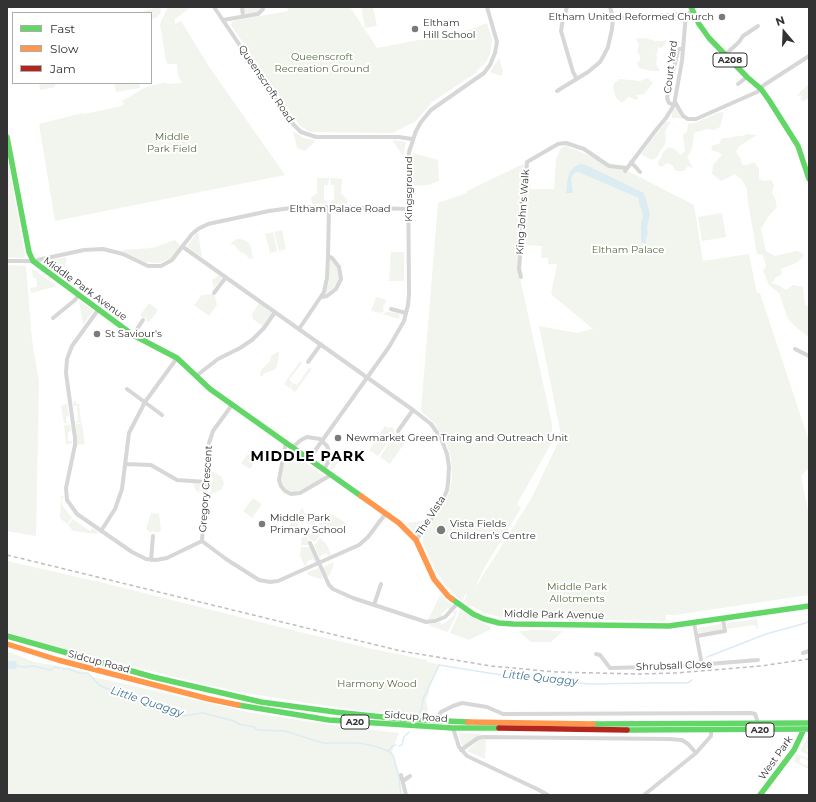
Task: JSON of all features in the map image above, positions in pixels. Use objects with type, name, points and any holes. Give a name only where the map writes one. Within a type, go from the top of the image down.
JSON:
[{"type":"main road","name":"A208","points":[[693,12],[709,38],[747,77],[761,89],[775,109],[802,154],[809,179]]},
{"type":"main road","name":"Middle Park Avenue","points":[[7,137],[26,236],[33,261],[43,271],[133,335],[177,358],[210,389],[399,523],[416,540],[434,579],[448,596],[457,604],[484,618],[500,623],[668,626],[809,606]]},
{"type":"main road","name":"Sidcup Road","points":[[7,636],[153,677],[261,702],[335,712],[434,721],[478,723],[809,723]]},
{"type":"main road","name":"Sidcup Road","points":[[7,644],[58,660],[209,699],[258,709],[329,720],[412,727],[453,728],[711,730],[806,729]]},
{"type":"main road","name":"West Park","points":[[760,795],[794,750],[806,729]]},
{"type":"street","name":"Queenscroft Road","points":[[214,7],[293,124],[301,132],[316,137],[399,137],[412,139]]},
{"type":"street","points":[[242,7],[243,16]]},
{"type":"street","points":[[223,20],[258,14],[263,9],[262,7]]},
{"type":"street","name":"Kingsground","points":[[309,458],[394,338],[406,313],[409,294],[408,164],[412,139],[421,122],[431,110],[484,73],[490,65],[495,53],[497,42],[487,7]]},
{"type":"street","points":[[567,7],[561,31],[573,72],[577,79]]},
{"type":"street","points":[[557,91],[594,67],[604,55],[611,38],[613,18],[610,7]]},
{"type":"street","points":[[613,18],[686,14],[693,12]]},
{"type":"street","name":"Court Yard","points":[[626,169],[666,118],[675,104],[682,61],[686,14]]},
{"type":"street","points":[[725,55],[739,42],[743,36],[758,26]]},
{"type":"street","points":[[683,49],[678,50],[667,98],[669,103],[675,104],[683,116],[688,119],[696,119],[757,92],[764,85],[809,56]]},
{"type":"street","points":[[738,84],[747,77]]},
{"type":"street","name":"King John's Walk","points":[[521,277],[519,269],[527,162],[558,144],[566,143],[584,149],[608,166],[626,169]]},
{"type":"street","points":[[631,162],[640,172]]},
{"type":"street","points":[[299,329],[322,297],[326,284],[329,206]]},
{"type":"street","name":"Eltham Palace Road","points":[[7,261],[33,261],[84,250],[104,249],[123,254],[142,264],[154,267],[160,266],[172,260],[196,230],[208,224],[298,207],[329,206],[409,209]]},
{"type":"street","name":"The Vista","points":[[183,247],[321,344],[431,424],[446,449],[449,467],[448,483],[444,499],[432,519],[416,540]]},
{"type":"street","points":[[322,297],[327,296],[336,289],[341,279],[339,267],[332,258],[328,256]]},
{"type":"street","points":[[214,293],[226,277]]},
{"type":"street","points":[[53,318],[78,296]]},
{"type":"street","points":[[391,309],[406,313]]},
{"type":"street","points":[[98,310],[72,346],[67,359],[66,373],[75,438],[66,488],[68,504],[74,511],[137,556],[151,560],[167,558],[202,541]]},
{"type":"street","points":[[196,376],[218,359],[252,340],[264,328],[275,312]]},
{"type":"street","points":[[133,335],[143,320]]},
{"type":"street","points":[[308,362],[321,344]]},
{"type":"street","points":[[795,349],[809,356]]},
{"type":"street","points":[[101,531],[115,509],[122,489],[129,433],[145,402],[177,358]]},
{"type":"street","points":[[127,389],[162,415]]},
{"type":"street","name":"Gregory Crescent","points":[[232,405],[210,437],[202,541],[251,576],[266,582],[278,581],[360,545],[371,534],[386,513]]},
{"type":"street","points":[[398,431],[413,410]]},
{"type":"street","points":[[293,447],[307,437],[314,437],[322,440],[327,446],[330,454],[328,463],[324,470]]},
{"type":"street","points":[[286,442],[279,480],[280,485],[285,491],[291,494],[300,493],[331,475]]},
{"type":"street","points":[[125,464],[151,465],[177,480],[206,482]]},
{"type":"street","points":[[151,560],[153,536]]},
{"type":"street","points":[[310,543],[329,585],[333,589],[353,598],[426,622],[435,621],[445,617],[457,604]]},
{"type":"street","points":[[374,605],[381,584]]},
{"type":"street","points":[[697,636],[725,631],[723,619]]},
{"type":"street","points":[[694,623],[702,665]]},
{"type":"street","points":[[803,653],[809,651]]},
{"type":"street","name":"Shrubsall Close","points":[[596,654],[600,655],[610,668],[702,665],[758,660]]},
{"type":"street","name":"Sidcup Road","points":[[434,721],[441,712],[462,703],[487,707],[503,714],[751,713],[756,714],[758,723]]},
{"type":"street","points":[[453,728],[456,740],[461,750],[469,757],[538,788],[548,795]]},
{"type":"street","points":[[644,795],[696,753],[711,736],[711,730]]},
{"type":"street","points":[[461,750],[478,738],[482,737],[669,739],[682,740],[696,753]]},
{"type":"street","points":[[401,775],[406,795]]},
{"type":"street","points":[[402,781],[410,776]]},
{"type":"green space","points":[[156,7],[160,7],[161,10],[160,14],[156,18],[152,19],[152,12],[142,12]]},
{"type":"green space","name":"Middle Park Field","points":[[168,7],[191,7],[175,19],[175,24],[181,21],[210,68],[285,175],[55,221],[39,124],[82,113],[84,114],[122,106],[124,104],[122,101],[146,87],[166,82],[167,84],[181,83],[177,65],[168,64],[166,62],[160,24]]},
{"type":"green space","points":[[244,7],[261,8],[257,13],[246,14],[244,12]]},
{"type":"green space","name":"Queenscroft Recreation Ground","points":[[287,7],[350,7],[377,48],[466,31],[487,23],[492,40],[490,54],[486,62],[474,74],[432,102],[416,121],[393,133],[310,132],[300,126],[231,25],[233,21],[288,11]]},
{"type":"green space","points":[[361,7],[373,7],[377,26],[365,28]]},
{"type":"green space","points":[[646,38],[656,41],[666,41],[665,45],[661,48],[658,47],[657,54],[655,55],[657,57],[656,64],[659,71],[639,68],[637,63],[640,60],[640,56],[637,51],[639,45],[636,39],[632,39]]},
{"type":"green space","points":[[499,58],[503,72],[501,76],[490,72]]},
{"type":"green space","points":[[648,78],[653,83],[644,94],[636,95],[638,98],[636,100],[629,97],[622,103],[616,98],[613,87],[615,82],[620,79],[640,81]]},
{"type":"green space","points":[[39,84],[55,84],[55,87],[40,90]]},
{"type":"green space","points":[[114,84],[139,84],[140,88],[116,92]]},
{"type":"green space","points":[[809,84],[809,98],[803,102],[800,98],[802,98],[801,95],[797,95]]},
{"type":"green space","points":[[676,108],[678,109],[681,118],[672,118],[672,112]]},
{"type":"green space","points":[[724,112],[720,127],[714,130],[707,129],[694,133],[692,149],[687,157],[693,168],[688,166],[684,171],[676,171],[672,165],[667,163],[661,167],[658,165],[658,161],[668,147],[675,149],[681,155],[685,151],[683,135],[687,132],[688,124]]},
{"type":"green space","points":[[666,122],[670,122],[665,132],[665,145],[658,156],[653,160],[641,154]]},
{"type":"green space","points":[[293,131],[303,138],[314,140],[314,143],[305,151],[297,148]]},
{"type":"green space","points":[[747,134],[757,135],[739,146],[736,152],[741,159],[742,165],[747,165],[754,162],[759,169],[759,179],[764,181],[771,180],[774,185],[772,193],[777,207],[768,217],[761,229],[766,251],[775,256],[795,251],[804,255],[798,262],[781,269],[782,274],[775,278],[772,283],[786,290],[793,285],[803,287],[805,306],[809,306],[809,337],[788,319],[779,293],[769,285],[763,271],[766,266],[763,255],[757,254],[747,189],[742,180],[735,174],[721,181],[712,174],[713,165],[722,155],[713,151],[711,148],[713,145],[719,144],[722,138],[743,136]]},
{"type":"green space","points":[[393,141],[406,142],[403,156]]},
{"type":"green space","points":[[566,146],[630,172],[694,205],[703,261],[749,254],[757,293],[760,293],[809,441],[809,468],[801,476],[809,516],[809,595],[675,615],[666,615],[666,621],[602,620],[601,623],[598,624],[595,620],[588,620],[589,622],[584,623],[583,620],[578,620],[575,623],[570,624],[568,620],[503,618],[484,613],[466,603],[468,600],[465,603],[466,593],[462,601],[456,596],[446,586],[436,571],[423,544],[423,534],[447,500],[452,479],[451,458],[447,445],[436,425],[421,411],[438,203],[467,193],[467,191],[523,164],[525,166],[518,269],[552,424],[552,442],[517,504],[521,508],[483,570],[475,588],[531,499],[559,441],[560,430],[539,326],[577,333],[593,329],[551,294],[557,264],[548,264],[548,258],[541,258],[542,246],[525,245],[525,255],[522,255],[526,182],[530,182],[530,189],[554,189],[556,159],[561,148]]},
{"type":"green space","points":[[413,153],[438,160],[439,181],[428,185],[412,186]]},
{"type":"green space","points":[[7,155],[25,256],[23,258],[7,257]]},
{"type":"green space","points":[[317,178],[329,178],[328,185],[324,185],[324,200],[328,201],[327,204],[312,204],[311,198],[317,193]]},
{"type":"green space","points":[[330,178],[342,179],[341,194],[347,199],[347,204],[331,204],[331,201],[334,200],[334,185],[331,185]]},
{"type":"green space","points":[[722,213],[726,237],[702,241],[698,217]]},
{"type":"green space","points":[[282,230],[286,249],[279,251],[274,232]]},
{"type":"green space","points":[[273,232],[277,251],[270,253],[265,234]]},
{"type":"green space","points":[[198,233],[202,257],[188,247]]},
{"type":"green space","points":[[237,239],[248,242],[251,247],[253,259],[248,258],[246,254],[240,252],[234,245],[230,244]]},
{"type":"green space","points":[[175,240],[181,246],[171,258],[159,263],[145,262],[123,252],[123,250],[152,248]]},
{"type":"green space","points":[[391,252],[404,252],[404,281],[389,281]]},
{"type":"green space","points":[[67,257],[62,279],[43,265],[45,261]]},
{"type":"green space","points":[[330,259],[337,267],[339,278],[334,288],[325,294],[329,281]]},
{"type":"green space","points":[[7,265],[26,266],[32,340],[39,382],[36,536],[7,531]]},
{"type":"green space","points":[[32,269],[57,286],[31,293],[30,288],[37,287],[36,278],[33,278]]},
{"type":"green space","points":[[219,275],[222,278],[214,288],[212,280]]},
{"type":"green space","points":[[212,294],[215,296],[217,305],[209,316],[194,305],[202,295]]},
{"type":"green space","points":[[376,297],[385,299],[386,302],[383,307],[384,311],[380,313],[371,311]]},
{"type":"green space","points":[[79,301],[93,311],[83,325],[81,312]]},
{"type":"green space","points":[[149,303],[158,310],[150,321],[147,322],[146,318],[141,317],[141,314]]},
{"type":"green space","points":[[259,303],[272,313],[263,326],[253,319],[252,314]]},
{"type":"green space","points":[[387,312],[398,313],[400,316],[399,319],[382,314]]},
{"type":"green space","points":[[279,352],[277,367],[274,370],[265,373],[261,377],[260,374],[262,369],[270,361],[271,356]]},
{"type":"green space","points":[[300,361],[302,363],[289,380],[293,383],[289,388],[284,384]]},
{"type":"green space","points":[[309,368],[312,369],[295,392],[290,388],[294,383],[297,385]]},
{"type":"green space","points":[[76,401],[76,404],[79,403],[81,422],[76,423],[75,422],[78,421],[77,406],[73,406],[73,402]]},
{"type":"green space","points":[[67,404],[69,416],[66,416],[66,422],[70,423],[64,423],[61,406]]},
{"type":"green space","points":[[82,423],[85,444],[77,445],[76,424]]},
{"type":"green space","points":[[70,424],[71,431],[68,432],[68,441],[72,441],[72,443],[66,445],[64,426]]},
{"type":"green space","points":[[385,426],[388,428],[392,427],[394,429],[394,434],[378,456],[369,450]]},
{"type":"green space","points":[[400,433],[406,441],[390,464],[380,457],[396,434]]},
{"type":"green space","points":[[286,450],[325,477],[297,492],[286,490],[281,480]]},
{"type":"green space","points":[[248,454],[256,460],[250,469],[241,463]]},
{"type":"green space","points":[[349,458],[338,462],[333,470],[330,468],[333,459]]},
{"type":"green space","points":[[210,470],[222,477],[224,484],[221,490],[208,495],[208,493],[211,492],[212,474],[209,473]]},
{"type":"green space","points":[[193,483],[202,485],[203,487],[200,487],[199,493],[196,491]]},
{"type":"green space","points":[[61,496],[64,498],[61,499],[63,506],[72,518],[67,524],[60,518]]},
{"type":"green space","points":[[253,498],[262,504],[252,518],[243,511]]},
{"type":"green space","points":[[303,507],[304,513],[319,516],[330,513],[346,523],[334,534],[325,526],[323,527],[318,524],[321,518],[319,517],[313,527],[311,523],[307,524],[305,519],[301,520],[298,514]]},
{"type":"green space","points":[[151,513],[159,514],[161,530],[157,533],[153,531],[150,533],[146,529]]},
{"type":"green space","points":[[295,518],[300,527],[296,528],[297,535],[287,529]]},
{"type":"green space","points":[[73,519],[90,531],[92,528],[98,532],[97,534],[73,531],[68,525]]},
{"type":"green space","points":[[421,521],[424,523],[416,534],[406,523]]},
{"type":"green space","points":[[313,532],[319,537],[314,542],[310,540],[307,535]]},
{"type":"green space","points":[[306,535],[309,541],[308,545],[301,545],[301,538]]},
{"type":"green space","points":[[320,538],[327,545],[331,555],[328,556],[327,553],[320,556],[321,559],[314,545]]},
{"type":"green space","points":[[301,547],[311,547],[317,561],[314,562],[313,559],[306,562],[307,565],[305,566],[300,556]]},
{"type":"green space","name":"Harmony Wood","points":[[7,561],[104,583],[368,648],[427,660],[427,662],[442,665],[439,667],[429,689],[426,700],[429,716],[371,712],[239,692],[49,645],[7,632]]},
{"type":"green space","points":[[334,562],[330,575],[327,576],[323,567]]},
{"type":"green space","points":[[319,568],[323,578],[321,579],[308,575],[307,572]]},
{"type":"green space","points":[[440,595],[453,606],[450,610],[448,608],[441,614],[443,616],[428,620]]},
{"type":"green space","points":[[456,610],[457,613],[448,632],[428,625],[440,622],[441,625],[455,614],[453,612]]},
{"type":"green space","points":[[460,611],[491,627],[491,629],[469,640],[450,633]]},
{"type":"green space","points":[[757,619],[758,629],[755,625],[727,629],[727,623]]},
{"type":"green space","points":[[721,624],[722,628],[720,631],[698,632],[698,628]]},
{"type":"green space","points":[[518,631],[563,631],[551,642],[531,642]]},
{"type":"green space","points":[[7,651],[34,662],[65,667],[82,671],[94,677],[252,713],[399,733],[392,751],[403,795],[7,795]]},
{"type":"green space","points":[[459,733],[482,734],[463,746]]},
{"type":"green space","points":[[809,734],[809,745],[806,751],[809,755],[800,751]]},
{"type":"green space","points":[[480,739],[486,740],[485,759],[467,751]]},
{"type":"green space","points":[[797,754],[809,759],[809,761],[801,757],[799,762],[807,766],[809,762],[809,769],[793,761]]},
{"type":"shaded area","points":[[580,164],[586,165],[644,193],[650,214],[646,243],[642,243],[641,240],[641,222],[643,216],[639,204],[639,198],[578,172],[574,173],[571,178],[573,193],[566,193],[569,173],[574,167]]},
{"type":"waterway","name":"Little Quaggy","points":[[707,657],[766,634],[809,621]]},
{"type":"waterway","points":[[7,665],[13,665]]},
{"type":"waterway","points":[[13,665],[24,667],[33,666],[51,670],[55,667],[59,668]]},
{"type":"waterway","name":"Little Quaggy","points":[[419,713],[422,708],[423,699],[439,665],[495,674],[591,684],[687,683],[692,680]]},
{"type":"waterway","name":"Little Quaggy","points":[[63,669],[69,669],[79,673],[88,673],[99,685],[130,695],[134,699],[167,709],[183,716],[203,713],[234,721],[241,725],[254,727],[257,730],[285,731],[323,743],[359,743],[388,751],[396,745]]},
{"type":"waterway","name":"Little Quaggy","points":[[399,746],[402,745],[404,737],[409,732]]},
{"type":"waterway","points":[[388,751],[393,755],[399,777],[401,795]]},
{"type":"railway","points":[[7,555],[401,651],[491,666],[556,672],[639,674],[676,673],[761,666],[809,659]]},
{"type":"traffic: fast","points":[[691,7],[699,24],[709,38],[747,77],[761,89],[769,100],[798,146],[809,179]]},
{"type":"traffic: fast","points":[[7,137],[29,252],[33,261],[133,335],[177,358],[210,389],[361,496]]},
{"type":"traffic: fast","points":[[452,599],[473,614],[484,619],[499,623],[513,624],[669,626],[809,606]]},
{"type":"traffic: fast","points":[[7,636],[153,677],[261,702],[402,719],[468,722]]},
{"type":"traffic: fast","points":[[238,705],[329,720],[453,728],[499,728]]},
{"type":"traffic: fast","points":[[593,724],[809,723]]},
{"type":"traffic: fast","points":[[760,795],[794,750],[804,729]]},
{"type":"traffic: fast","points":[[627,730],[809,729]]},
{"type":"traffic: slow","points":[[361,496],[399,523],[416,540],[434,579],[452,599]]},
{"type":"traffic: slow","points":[[7,644],[58,660],[209,699],[238,705]]},
{"type":"traffic: slow","points":[[468,722],[593,724]]},
{"type":"traffic: jam","points":[[499,728],[627,730]]},
{"type":"place","name":"Eltham United Reformed Church","points":[[722,17]]},
{"type":"place","name":"Eltham Hill School","points":[[415,29]]},
{"type":"place","name":"St Saviour's","points":[[97,334]]},
{"type":"place","name":"Newmarket Green Traing and Outreach Unit","points":[[338,438]]},
{"type":"place","name":"Middle Park Primary School","points":[[262,524]]},
{"type":"place","name":"Vista Fields Children’s Centre","points":[[441,530]]},
{"type":"district","name":"MIDDLE PARK","points":[[308,457]]},
{"type":"park label","name":"Eltham Palace","points":[[628,250]]},
{"type":"park label","name":"Middle Park Allotments","points":[[577,592]]}]
